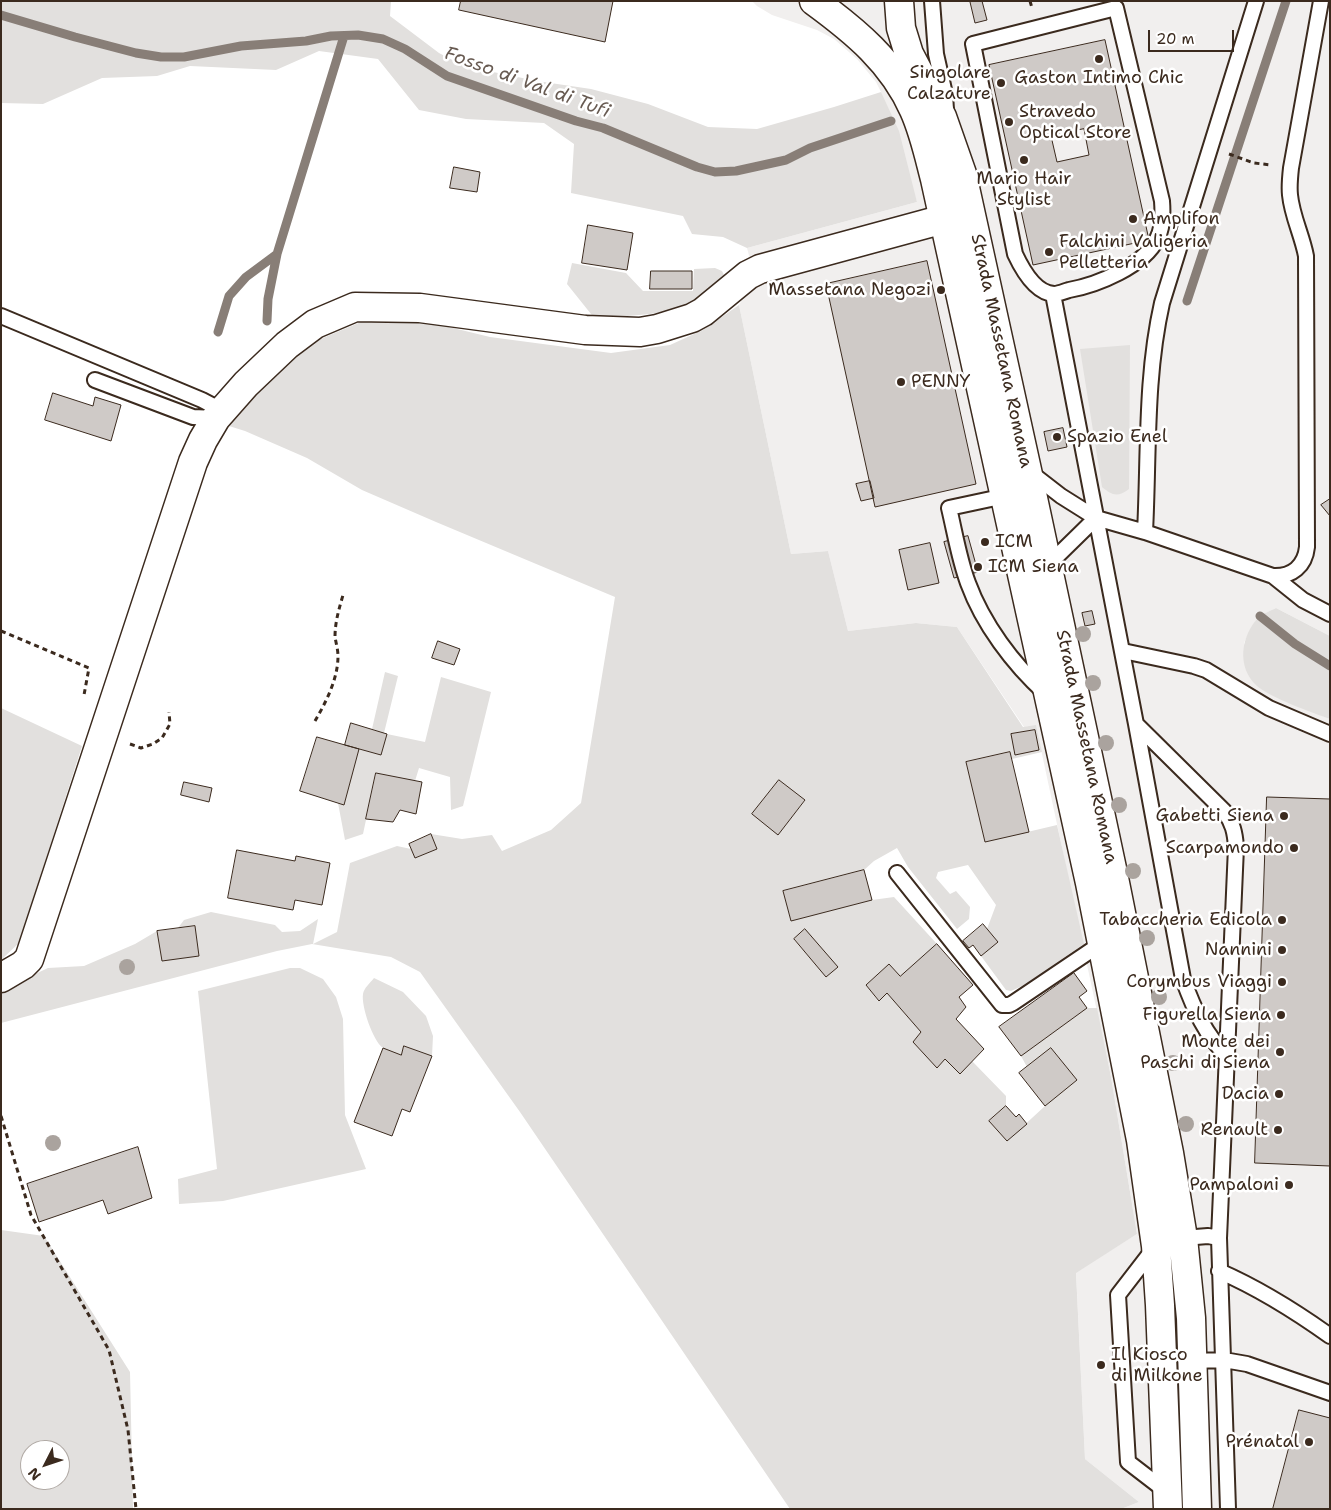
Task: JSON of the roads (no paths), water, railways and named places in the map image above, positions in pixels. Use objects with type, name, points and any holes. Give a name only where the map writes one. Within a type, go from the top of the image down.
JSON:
[{"type":"main road","name":"Strada Massetana Romana","points":[[814,1],[869,44],[888,65],[902,87],[914,109],[921,130],[944,219],[1102,943],[1141,1140],[1156,1246],[1167,1500]]},
{"type":"main road","name":"Strada Massetana Romana","points":[[899,1],[901,28],[909,54],[947,130],[964,183],[1114,878],[1169,1153],[1188,1280],[1193,1361],[1197,1509]]},
{"type":"main road","points":[[1,978],[23,965],[29,958],[193,462],[203,440],[219,414],[246,384],[287,345],[315,324],[355,307],[420,308],[585,330],[640,332],[657,329],[692,318],[703,312],[748,275],[760,269],[944,219]]},
{"type":"lane","points":[[932,1],[934,38],[945,94],[947,130]]},
{"type":"lane","points":[[1145,532],[1151,365],[1156,333],[1171,276],[1256,1]]},
{"type":"lane","points":[[1273,576],[1287,575],[1297,569],[1303,562],[1307,547],[1306,256],[1292,206],[1289,187],[1322,1]]},
{"type":"lane","points":[[1116,8],[1162,202],[1160,228],[1157,239],[1149,251],[1129,267],[1086,287],[1053,294],[1040,288],[1029,278],[1021,269],[1015,254],[973,44],[1116,8]]},
{"type":"lane","points":[[1053,294],[1123,651],[1183,979],[1201,1024],[1215,1044],[1228,1057]]},
{"type":"lane","points":[[1,316],[193,396],[219,414]]},
{"type":"lane","points":[[95,380],[193,417],[219,414]]},
{"type":"lane","points":[[1027,470],[1061,496],[1096,518],[1145,532],[1273,576],[1303,600],[1330,614]]},
{"type":"lane","points":[[1005,496],[949,508],[967,581],[974,598],[995,634],[1013,659],[1049,697]]},
{"type":"lane","points":[[1047,566],[1096,518]]},
{"type":"lane","points":[[1123,651],[1206,670],[1269,708],[1330,734]]},
{"type":"lane","points":[[1136,724],[1224,811],[1231,821],[1235,832],[1228,1057],[1219,1238],[1228,1509]]},
{"type":"lane","points":[[897,873],[1002,1005],[1013,1003],[1102,943]]},
{"type":"lane","points":[[1183,1238],[1208,1236],[1219,1238]]},
{"type":"lane","points":[[1156,1246],[1118,1295],[1128,1462],[1167,1500]]},
{"type":"lane","points":[[1219,1271],[1310,1321],[1330,1336]]},
{"type":"lane","points":[[1193,1361],[1224,1360],[1247,1364],[1330,1393]]},
{"type":"waterway","points":[[1187,301],[1286,1]]},
{"type":"waterway","name":"Fosso di Val di Tufi","points":[[1,15],[75,37],[136,53],[161,57],[184,57],[241,46],[306,41],[331,36],[358,35],[383,39],[405,49],[447,76],[576,121],[603,128],[697,167],[715,172],[736,171],[786,160],[810,148],[891,121]]},
{"type":"waterway","points":[[267,321],[268,299],[277,254],[344,36]]},
{"type":"waterway","points":[[218,332],[229,296],[246,277],[277,254]]},
{"type":"waterway","points":[[1260,616],[1295,644],[1330,666]]},
{"type":"place","name":"Gaston Intimo Chic","points":[[1099,59]]},
{"type":"place","name":"Singolare Calzature","points":[[1001,83]]},
{"type":"place","name":"Stravedo Optical Store","points":[[1009,122]]},
{"type":"place","name":"Mario Hair Stylist","points":[[1024,160]]},
{"type":"place","name":"Amplifon","points":[[1133,219]]},
{"type":"place","name":"Falchini Valigeria Pelletteria","points":[[1049,252]]},
{"type":"place","name":"Massetana Negozi","points":[[941,290]]},
{"type":"place","name":"PENNY","points":[[901,382]]},
{"type":"place","name":"Spazio Enel","points":[[1057,437]]},
{"type":"place","name":"ICM","points":[[985,542]]},
{"type":"place","name":"ICM Siena","points":[[978,567]]},
{"type":"place","name":"Gabetti Siena","points":[[1284,816]]},
{"type":"place","name":"Scarpamondo","points":[[1294,848]]},
{"type":"place","name":"Tabaccheria Edicola","points":[[1282,920]]},
{"type":"place","name":"Nannini","points":[[1282,950]]},
{"type":"place","name":"Corymbus Viaggi","points":[[1282,982]]},
{"type":"place","name":"Figurella Siena","points":[[1281,1015]]},
{"type":"place","name":"Monte dei Paschi di Siena","points":[[1280,1052]]},
{"type":"place","name":"Dacia","points":[[1279,1094]]},
{"type":"place","name":"Renault","points":[[1278,1130]]},
{"type":"place","name":"Pampaloni","points":[[1289,1185]]},
{"type":"place","name":"Il Kiosco di Milkone","points":[[1101,1365]]},
{"type":"place","name":"Prénatal","points":[[1309,1442]]}]
